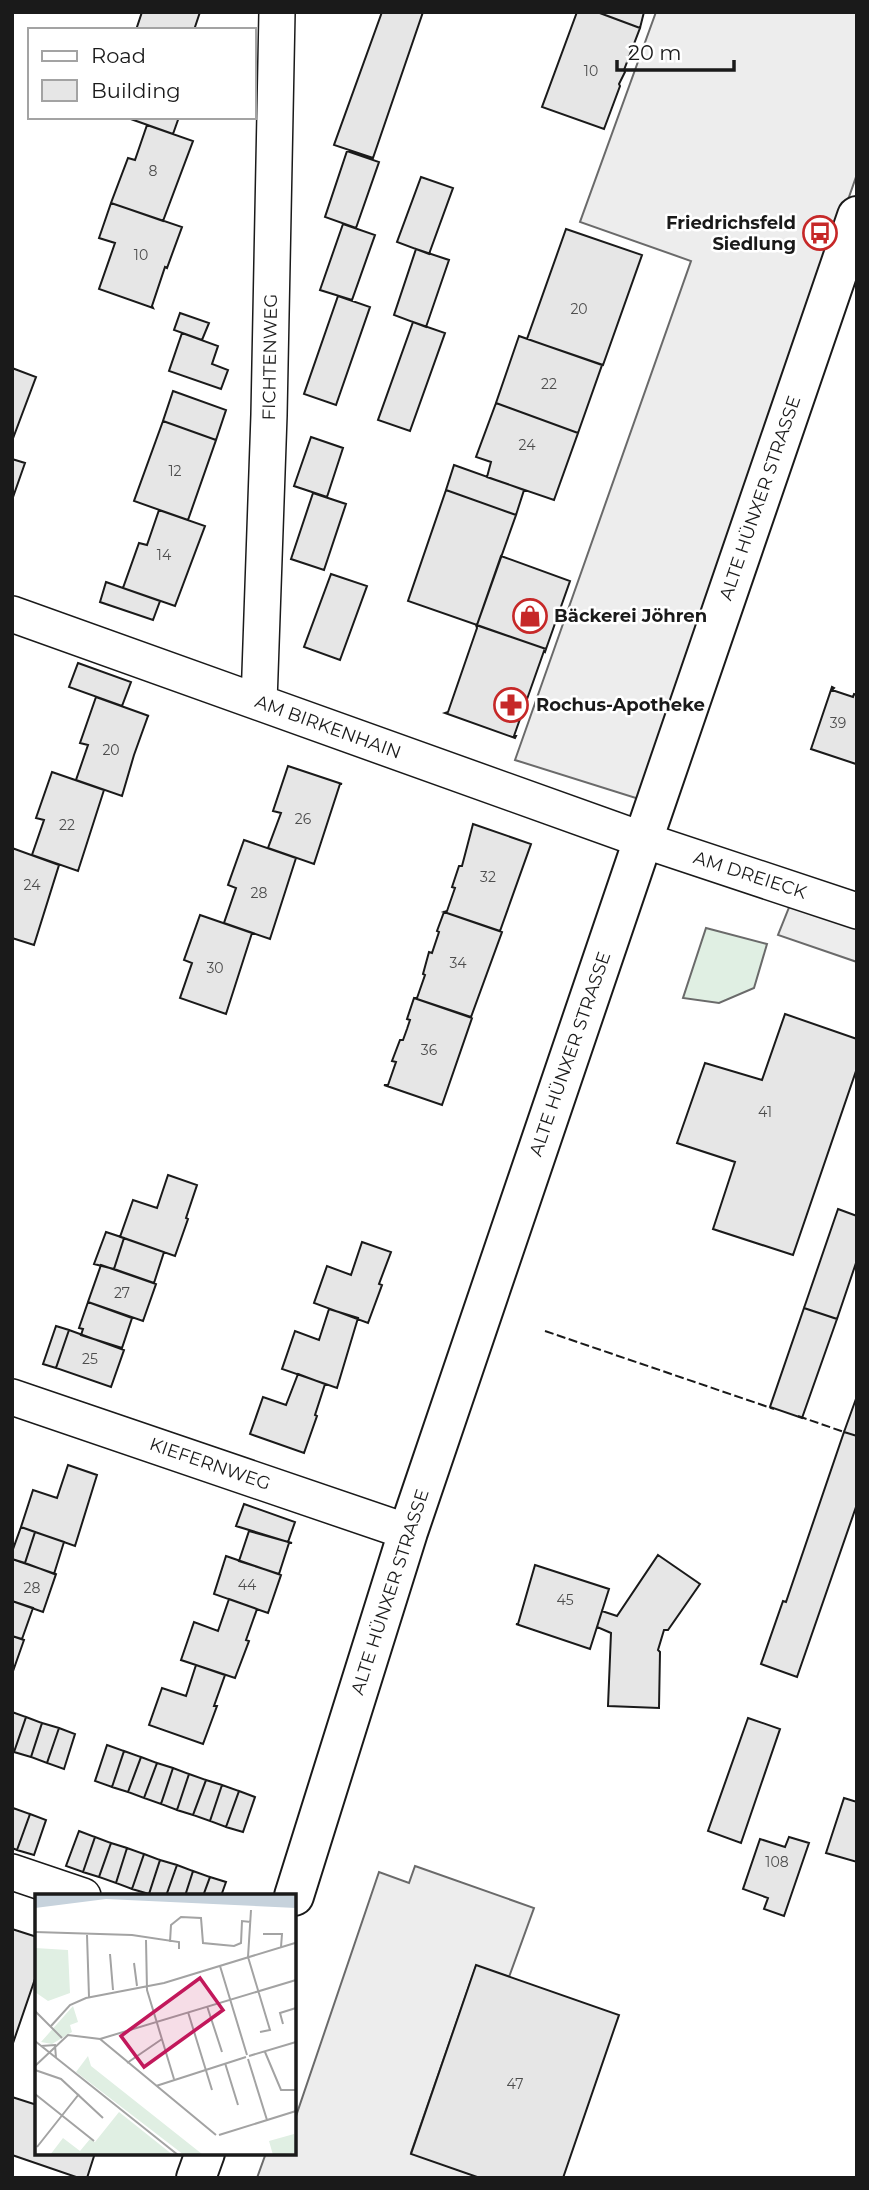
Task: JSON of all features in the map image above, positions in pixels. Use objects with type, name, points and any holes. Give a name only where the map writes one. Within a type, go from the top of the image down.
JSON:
[{"type":"street","name":"FICHTENWEG","points":[[259,702],[269,415],[277,12]]},
{"type":"street","name":"ALTE HÜNXER STRASSE","points":[[295,1894],[408,1532],[857,216]]},
{"type":"street","name":"AM BIRKENHAIN","points":[[12,614],[643,840]]},
{"type":"street","name":"AM DREIECK","points":[[643,840],[857,911]]},
{"type":"street","name":"KIEFERNWEG","points":[[12,1397],[408,1532]]},
{"type":"street","points":[[12,1872],[77,1894]]},
{"type":"street","points":[[197,2178],[204,2155]]},
{"type":"green space","points":[[706,928],[767,944],[754,988],[719,1003],[683,998]]},
{"type":"shaded area","points":[[656,12],[857,12],[857,174],[639,799],[515,760],[691,261],[580,222]]},
{"type":"shaded area","points":[[796,890],[857,911],[857,962],[778,935]]},
{"type":"shaded area","points":[[415,1866],[534,1908],[509,1977],[476,1966],[411,2153],[473,2175],[472,2178],[257,2178],[265,2155],[296,2155],[296,2116],[379,1872],[409,1883]]},
{"type":"building","points":[[142,12],[200,12],[195,28],[137,28]]},
{"type":"building","points":[[382,12],[423,12],[373,158],[334,145]]},
{"type":"building","points":[[577,12],[597,12],[640,28],[604,129],[542,107]]},
{"type":"building","points":[[597,12],[644,12],[640,28]]},
{"type":"building","points":[[131,119],[178,119],[173,134]]},
{"type":"building","points":[[147,125],[193,141],[163,221],[111,203],[128,158],[135,160]]},
{"type":"building","points":[[347,151],[379,162],[356,228],[325,217]]},
{"type":"building","points":[[421,177],[453,188],[429,254],[397,242]]},
{"type":"building","points":[[111,203],[182,227],[167,268],[165,267],[153,308],[99,289],[115,243],[99,238]]},
{"type":"building","points":[[343,224],[375,235],[352,300],[320,290]]},
{"type":"building","points":[[566,229],[642,255],[603,365],[527,339]]},
{"type":"building","points":[[416,249],[449,260],[426,327],[394,315]]},
{"type":"building","points":[[338,296],[370,307],[336,405],[304,394]]},
{"type":"building","points":[[180,313],[209,323],[202,340],[174,330]]},
{"type":"building","points":[[413,322],[445,333],[410,431],[378,420]]},
{"type":"building","points":[[182,333],[218,346],[212,364],[228,370],[221,389],[169,371]]},
{"type":"building","points":[[519,336],[602,365],[578,433],[496,403]]},
{"type":"building","points":[[12,368],[36,377],[12,441]]},
{"type":"building","points":[[173,391],[226,410],[216,440],[163,421]]},
{"type":"building","points":[[496,403],[578,433],[554,500],[487,477],[491,462],[476,457]]},
{"type":"building","points":[[163,421],[216,440],[188,520],[134,501]]},
{"type":"building","points":[[311,437],[343,448],[327,497],[294,486]]},
{"type":"building","points":[[12,459],[25,463],[12,500]]},
{"type":"building","points":[[454,465],[524,490],[516,515],[446,490]]},
{"type":"building","points":[[446,490],[516,515],[477,625],[408,601]]},
{"type":"building","points":[[313,493],[346,504],[324,570],[291,559]]},
{"type":"building","points":[[159,510],[205,526],[175,606],[123,588],[139,543],[147,545]]},
{"type":"building","points":[[501,556],[570,581],[546,649],[477,625]]},
{"type":"building","points":[[331,574],[367,586],[340,660],[304,647]]},
{"type":"building","points":[[106,582],[160,601],[153,620],[100,602]]},
{"type":"building","points":[[476,625],[546,649],[515,738],[445,713],[448,712]]},
{"type":"building","points":[[78,663],[131,682],[122,706],[69,687]]},
{"type":"building","points":[[832,687],[832,690],[853,697],[854,694],[857,695],[856,764],[811,749]]},
{"type":"building","points":[[96,697],[149,716],[122,796],[76,780],[88,745],[80,743]]},
{"type":"building","points":[[288,766],[342,784],[314,864],[268,848],[281,813],[273,811]]},
{"type":"building","points":[[52,772],[104,790],[78,871],[32,855],[44,820],[36,818]]},
{"type":"building","points":[[473,824],[531,844],[500,931],[444,912],[447,911],[455,888],[452,887],[459,866],[462,866]]},
{"type":"building","points":[[244,840],[296,858],[270,939],[224,923],[236,888],[228,885]]},
{"type":"building","points":[[12,848],[59,865],[34,945],[12,938]]},
{"type":"building","points":[[444,912],[502,932],[471,1017],[414,998],[417,998],[429,952],[432,953]]},
{"type":"building","points":[[200,915],[252,933],[226,1014],[180,998],[192,963],[184,960]]},
{"type":"building","points":[[414,998],[472,1018],[442,1105],[384,1085],[388,1085],[396,1062],[392,1061],[407,1029],[410,1020],[407,1019]]},
{"type":"building","points":[[785,1014],[857,1039],[857,1068],[793,1255],[713,1229],[735,1162],[677,1143],[705,1063],[762,1080]]},
{"type":"building","points":[[168,1175],[197,1185],[175,1256],[120,1237],[133,1200],[157,1208]]},
{"type":"building","points":[[838,1209],[857,1216],[857,1260],[837,1319],[804,1308]]},
{"type":"building","points":[[106,1232],[124,1238],[114,1269],[94,1264]]},
{"type":"building","points":[[124,1238],[164,1252],[154,1283],[114,1269]]},
{"type":"building","points":[[362,1242],[391,1252],[368,1323],[314,1303],[327,1266],[351,1275]]},
{"type":"building","points":[[101,1265],[156,1284],[143,1321],[88,1302]]},
{"type":"building","points":[[88,1302],[132,1318],[122,1348],[81,1335],[83,1329],[79,1328]]},
{"type":"building","points":[[804,1308],[837,1319],[802,1418],[770,1407]]},
{"type":"building","points":[[329,1309],[358,1318],[337,1388],[282,1369],[295,1331],[319,1340]]},
{"type":"building","points":[[56,1326],[69,1330],[56,1368],[43,1364]]},
{"type":"building","points":[[69,1330],[124,1350],[111,1387],[56,1368]]},
{"type":"building","points":[[298,1374],[325,1384],[304,1453],[250,1434],[263,1397],[286,1405]]},
{"type":"building","points":[[857,1396],[857,1436],[844,1432]]},
{"type":"building","points":[[844,1432],[857,1436],[857,1504],[797,1677],[761,1664],[783,1601],[786,1602]]},
{"type":"building","points":[[68,1465],[97,1475],[75,1546],[21,1527],[33,1490],[57,1498]]},
{"type":"building","points":[[244,1504],[295,1522],[288,1542],[236,1526]]},
{"type":"building","points":[[21,1527],[35,1532],[25,1563],[12,1559]]},
{"type":"building","points":[[249,1531],[292,1543],[289,1543],[279,1574],[239,1561]]},
{"type":"building","points":[[35,1532],[64,1542],[54,1574],[25,1563]]},
{"type":"building","points":[[658,1555],[700,1584],[668,1630],[664,1630],[658,1650],[659,1708],[608,1706],[611,1633],[597,1627],[602,1611],[617,1616]]},
{"type":"building","points":[[226,1556],[281,1575],[268,1613],[214,1594]]},
{"type":"building","points":[[12,1559],[56,1574],[43,1612],[12,1601]]},
{"type":"building","points":[[535,1565],[609,1589],[590,1649],[516,1624]]},
{"type":"building","points":[[229,1599],[257,1609],[235,1678],[181,1660],[194,1622],[218,1631]]},
{"type":"building","points":[[12,1601],[33,1608],[22,1639],[12,1636]]},
{"type":"building","points":[[12,1636],[24,1640],[12,1674]]},
{"type":"building","points":[[196,1665],[225,1675],[203,1744],[149,1725],[162,1688],[186,1696]]},
{"type":"building","points":[[12,1712],[26,1717],[14,1752],[12,1751]]},
{"type":"building","points":[[26,1717],[42,1723],[31,1757],[14,1752]]},
{"type":"building","points":[[748,1718],[780,1729],[741,1843],[708,1831]]},
{"type":"building","points":[[42,1723],[59,1728],[47,1763],[31,1757]]},
{"type":"building","points":[[59,1728],[75,1734],[64,1769],[47,1763]]},
{"type":"building","points":[[107,1745],[124,1751],[112,1787],[95,1781]]},
{"type":"building","points":[[124,1751],[141,1757],[128,1792],[112,1787]]},
{"type":"building","points":[[141,1757],[157,1763],[144,1798],[128,1792]]},
{"type":"building","points":[[157,1763],[173,1768],[161,1804],[144,1798]]},
{"type":"building","points":[[173,1768],[189,1774],[177,1810],[161,1804]]},
{"type":"building","points":[[189,1774],[206,1780],[193,1815],[177,1810]]},
{"type":"building","points":[[206,1780],[222,1785],[210,1821],[193,1815]]},
{"type":"building","points":[[222,1785],[239,1791],[226,1827],[210,1821]]},
{"type":"building","points":[[239,1791],[255,1797],[243,1832],[226,1827]]},
{"type":"building","points":[[844,1798],[857,1802],[857,1862],[826,1853]]},
{"type":"building","points":[[13,1808],[30,1814],[17,1850],[12,1848]]},
{"type":"building","points":[[30,1814],[46,1820],[34,1855],[17,1850]]},
{"type":"building","points":[[79,1831],[95,1837],[83,1872],[66,1866]]},
{"type":"building","points":[[95,1837],[111,1843],[99,1877],[83,1872]]},
{"type":"building","points":[[789,1837],[809,1843],[784,1916],[764,1909],[768,1898],[743,1889],[760,1839],[785,1847]]},
{"type":"building","points":[[111,1843],[127,1848],[116,1883],[99,1877]]},
{"type":"building","points":[[127,1848],[144,1854],[132,1889],[116,1883]]},
{"type":"building","points":[[144,1854],[160,1860],[149,1894],[132,1889]]},
{"type":"building","points":[[160,1860],[177,1865],[167,1894],[149,1894]]},
{"type":"building","points":[[177,1865],[193,1871],[186,1894],[167,1894]]},
{"type":"building","points":[[193,1871],[210,1877],[204,1894],[186,1894]]},
{"type":"building","points":[[210,1877],[226,1882],[222,1894],[204,1894]]},
{"type":"building","points":[[12,1929],[35,1936],[35,1979],[12,2046]]},
{"type":"building","points":[[476,1965],[619,2015],[563,2178],[480,2178],[411,2154]]},
{"type":"building","points":[[12,2097],[35,2104],[35,2155],[94,2155],[87,2178],[79,2178],[12,2155]]},
{"type":"fence","points":[[545,1331],[774,1409]]},
{"type":"fence","points":[[798,1416],[844,1432]]},
{"type":"place","name":"Friedrichsfeld Siedlung","points":[[820,233]]},
{"type":"place","name":"Bäckerei Jöhren","points":[[530,616]]},
{"type":"place","name":"Rochus-Apotheke","points":[[511,705]]}]
